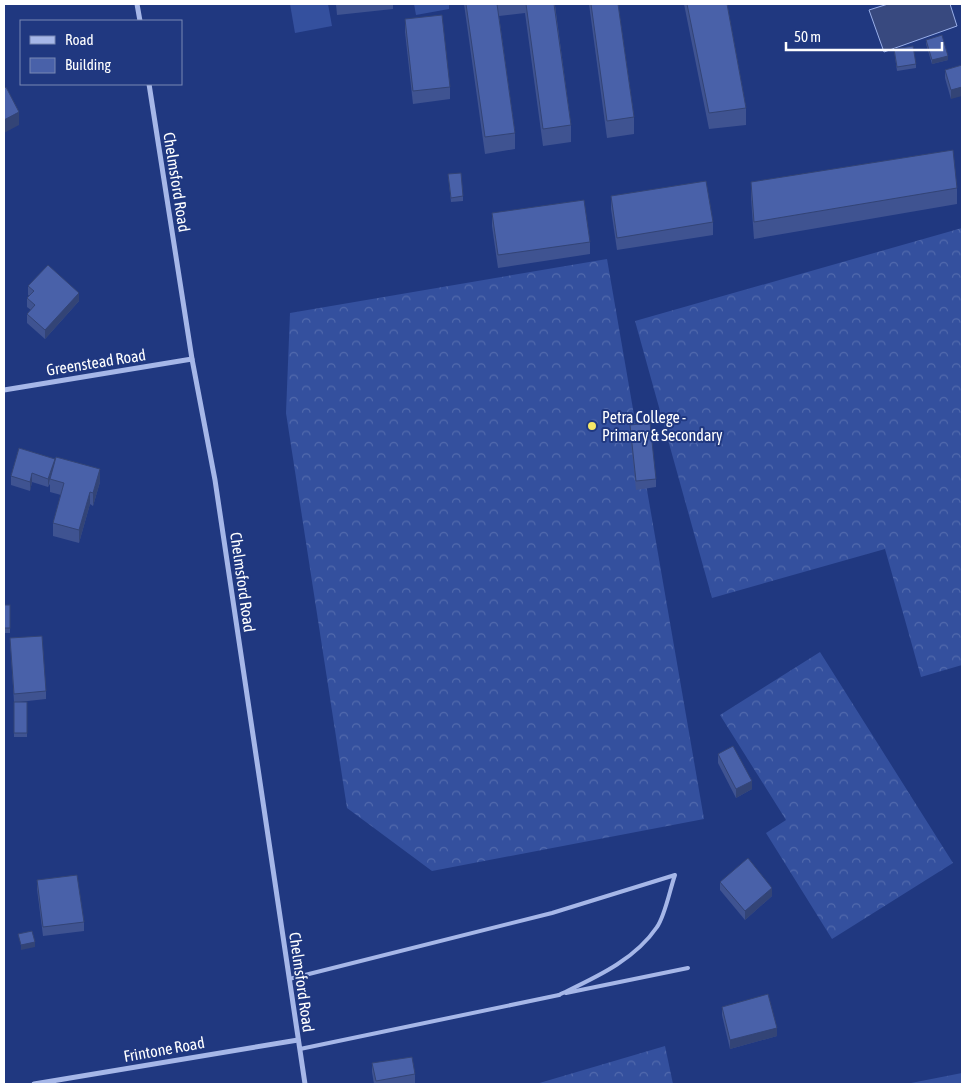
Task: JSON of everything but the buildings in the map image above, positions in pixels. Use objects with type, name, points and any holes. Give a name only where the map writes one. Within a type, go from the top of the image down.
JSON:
[{"type":"street","points":[[137,4],[140,20]]},
{"type":"street","name":"Chelmsford Road","points":[[149,85],[192,359],[216,480],[305,1084]]},
{"type":"street","name":"Greenstead Road","points":[[4,390],[192,359]]},
{"type":"street","name":"Frintone Road","points":[[34,1084],[298,1040]]},
{"type":"lane","points":[[289,979],[552,913],[675,876],[658,926],[639,947],[610,970],[559,995]]},
{"type":"lane","points":[[300,1049],[688,968]]},
{"type":"green space","points":[[290,4],[328,4],[332,26],[295,33]]},
{"type":"green space","points":[[414,4],[449,4],[449,9],[416,15]]},
{"type":"green space","points":[[962,228],[962,665],[921,677],[885,549],[712,598],[635,321]]},
{"type":"green space","points":[[607,259],[704,819],[432,871],[347,808],[286,413],[290,313]]},
{"type":"green space","points":[[820,652],[953,863],[832,939],[766,833],[786,820],[720,715]]},
{"type":"green space","points":[[665,1046],[673,1084],[536,1084]]},
{"type":"green space","points":[[962,1073],[962,1084],[906,1084]]},
{"type":"shaded area","points":[[888,4],[950,4],[957,26],[884,52],[869,10]]},
{"type":"place","name":"Petra College - Primary & Secondary","points":[[592,426]]}]
